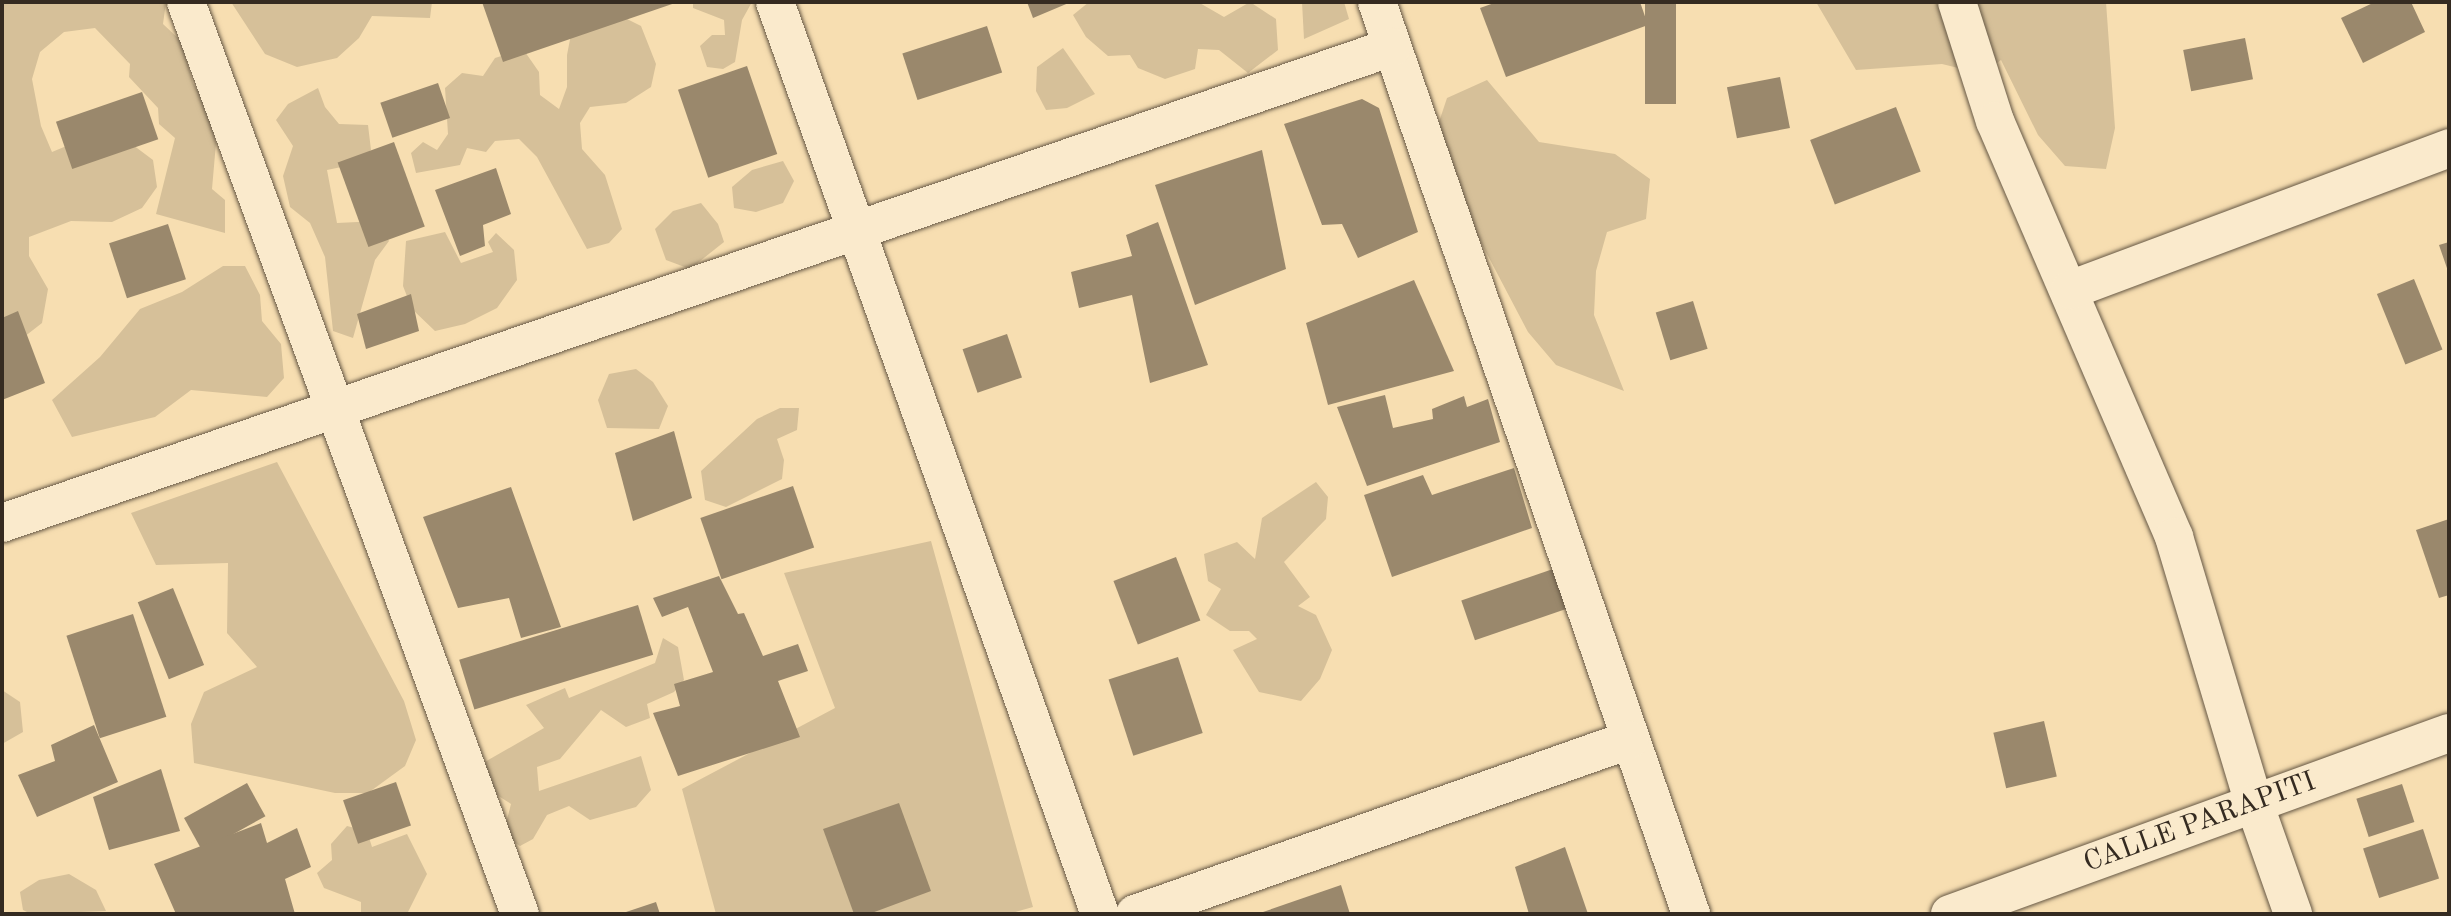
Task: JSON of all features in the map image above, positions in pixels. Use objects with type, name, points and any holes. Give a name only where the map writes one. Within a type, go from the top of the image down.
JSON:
[{"type":"street","points":[[186,2],[333,410],[520,914]]},
{"type":"street","points":[[775,2],[859,229],[1100,914]]},
{"type":"street","points":[[1377,2],[1691,914]]},
{"type":"street","points":[[1957,2],[1995,121],[2174,537],[2253,803],[2293,914]]},
{"type":"street","points":[[2,523],[1392,47]]},
{"type":"street","points":[[2070,290],[2449,148]]},
{"type":"street","name":"CALLE PARAPITI","points":[[1950,914],[2449,733]]},
{"type":"street","points":[[1135,914],[1629,740]]},
{"type":"shaded area","points":[[2,2],[166,2],[163,24],[181,41],[193,83],[210,112],[216,143],[212,189],[225,200],[225,233],[156,214],[175,138],[159,124],[158,108],[129,77],[130,64],[95,28],[64,32],[40,52],[32,79],[41,126],[52,152],[88,137],[117,133],[153,160],[157,187],[142,208],[112,222],[71,221],[29,237],[29,256],[48,289],[42,323],[24,337],[2,326]]},
{"type":"shaded area","points":[[231,2],[432,2],[430,18],[372,16],[359,38],[337,58],[297,67],[265,54]]},
{"type":"shaded area","points":[[693,2],[752,2],[742,20],[735,62],[723,69],[707,67],[700,46],[712,35],[725,35],[724,20],[693,8]]},
{"type":"shaded area","points":[[1089,2],[1198,2],[1224,17],[1250,2],[1276,19],[1278,50],[1248,73],[1219,50],[1198,49],[1195,69],[1165,79],[1138,68],[1130,55],[1108,56],[1086,37],[1073,15]]},
{"type":"shaded area","points":[[1302,2],[1344,2],[1349,19],[1304,39]]},
{"type":"shaded area","points":[[1816,2],[2106,2],[2115,128],[2106,169],[2065,166],[2038,135],[2001,60],[1983,74],[1942,64],[1856,70]]},
{"type":"shaded area","points":[[611,11],[641,26],[656,64],[651,87],[626,103],[590,107],[580,123],[582,149],[605,175],[622,229],[609,243],[587,249],[537,157],[519,139],[495,141],[486,152],[467,148],[460,165],[416,173],[411,153],[423,142],[437,150],[448,134],[445,88],[462,73],[483,76],[495,58],[523,49],[539,72],[540,95],[559,109],[567,87],[567,55],[573,24]]},
{"type":"shaded area","points":[[1063,48],[1095,94],[1067,108],[1046,110],[1036,91],[1037,67]]},
{"type":"shaded area","points":[[1487,80],[1539,142],[1615,154],[1650,179],[1646,219],[1607,232],[1596,271],[1594,315],[1624,391],[1556,365],[1528,332],[1446,176],[1434,137],[1447,98]]},
{"type":"shaded area","points":[[318,88],[325,107],[339,124],[368,125],[371,150],[356,164],[327,170],[337,223],[378,221],[389,241],[375,260],[353,338],[333,331],[325,257],[310,223],[290,207],[283,176],[293,146],[276,120],[288,104]]},
{"type":"shaded area","points":[[783,161],[794,181],[783,203],[756,212],[734,208],[732,187],[752,170]]},
{"type":"shaded area","points":[[701,203],[718,224],[724,242],[690,269],[666,260],[655,229],[673,211]]},
{"type":"shaded area","points":[[445,232],[461,263],[493,252],[488,242],[496,233],[514,250],[517,280],[497,308],[465,324],[435,331],[412,309],[403,286],[406,241]]},
{"type":"shaded area","points":[[223,266],[245,266],[260,295],[262,321],[281,344],[284,378],[267,397],[191,390],[155,417],[72,437],[52,400],[100,357],[140,309],[182,292]]},
{"type":"shaded area","points":[[636,369],[653,382],[668,406],[659,429],[607,428],[598,400],[609,374]]},
{"type":"shaded area","points":[[780,408],[799,408],[797,430],[777,439],[784,460],[782,479],[726,507],[705,500],[701,471],[757,419]]},
{"type":"shaded area","points":[[277,462],[404,701],[416,740],[405,766],[368,793],[335,793],[194,763],[191,724],[204,692],[257,667],[227,633],[228,563],[156,565],[131,513]]},
{"type":"shaded area","points":[[1316,482],[1328,497],[1326,519],[1284,562],[1310,597],[1298,606],[1316,615],[1332,650],[1320,679],[1301,701],[1259,692],[1233,650],[1257,639],[1249,631],[1230,631],[1206,615],[1221,589],[1208,581],[1204,554],[1237,542],[1255,559],[1262,518]]},
{"type":"shaded area","points":[[931,541],[1033,907],[1008,914],[716,914],[682,789],[835,708],[784,573]]},
{"type":"shaded area","points":[[663,638],[678,647],[684,680],[674,692],[647,704],[650,718],[626,727],[601,710],[560,759],[537,767],[539,791],[641,756],[651,790],[636,807],[590,820],[569,806],[547,815],[533,839],[520,846],[503,835],[511,804],[489,790],[476,767],[544,728],[526,705],[565,688],[569,698],[655,663]]},
{"type":"shaded area","points":[[2,690],[20,702],[23,732],[2,744]]},
{"type":"shaded area","points":[[347,826],[367,831],[372,847],[407,834],[427,874],[407,914],[361,914],[361,902],[324,888],[317,873],[332,860],[331,844]]},
{"type":"shaded area","points":[[69,874],[96,890],[106,911],[31,914],[23,910],[20,892],[39,880]]},
{"type":"building","points":[[482,2],[678,2],[503,62]]},
{"type":"building","points":[[1027,2],[1071,2],[1033,18]]},
{"type":"building","points":[[1497,2],[1640,2],[1648,25],[1506,77],[1480,8]]},
{"type":"building","points":[[1645,2],[1676,2],[1676,104],[1645,104]]},
{"type":"building","points":[[2375,2],[2411,2],[2425,32],[2363,63],[2341,18]]},
{"type":"building","points":[[987,26],[1002,73],[917,100],[902,54]]},
{"type":"building","points":[[2245,38],[2253,79],[2191,91],[2183,50]]},
{"type":"building","points":[[747,66],[777,154],[708,178],[678,90]]},
{"type":"building","points":[[1780,77],[1790,128],[1737,138],[1727,87]]},
{"type":"building","points":[[438,83],[450,118],[392,138],[380,103]]},
{"type":"building","points":[[142,92],[158,139],[72,169],[56,122]]},
{"type":"building","points":[[1362,99],[1379,108],[1418,232],[1358,258],[1342,224],[1322,225],[1284,124]]},
{"type":"building","points":[[1896,107],[1921,171],[1835,204],[1810,140]]},
{"type":"building","points":[[394,142],[425,227],[368,247],[338,163]]},
{"type":"building","points":[[1262,150],[1286,269],[1195,305],[1155,185]]},
{"type":"building","points":[[496,168],[511,214],[483,225],[485,246],[460,256],[435,190]]},
{"type":"building","points":[[1158,222],[1208,365],[1150,383],[1132,295],[1079,308],[1071,272],[1132,256],[1126,235]]},
{"type":"building","points":[[168,224],[186,279],[127,298],[109,243]]},
{"type":"building","points":[[2449,242],[2449,274],[2439,245]]},
{"type":"building","points":[[2414,279],[2442,349],[2405,364],[2377,294]]},
{"type":"building","points":[[1414,280],[1454,371],[1328,405],[1306,323]]},
{"type":"building","points":[[411,294],[419,331],[366,349],[357,314]]},
{"type":"building","points":[[1693,301],[1708,349],[1670,360],[1656,312]]},
{"type":"building","points":[[18,311],[45,383],[2,400],[2,318]]},
{"type":"building","points":[[1007,334],[1022,377],[978,393],[963,349]]},
{"type":"building","points":[[1385,395],[1393,428],[1433,419],[1432,409],[1464,396],[1467,407],[1488,399],[1500,442],[1367,486],[1337,407]]},
{"type":"building","points":[[674,431],[692,498],[633,521],[615,453]]},
{"type":"building","points":[[1514,468],[1532,528],[1392,577],[1364,495],[1423,475],[1432,495]]},
{"type":"building","points":[[793,486],[814,547],[722,579],[700,518]]},
{"type":"building","points":[[511,487],[561,627],[521,638],[509,598],[458,608],[423,517]]},
{"type":"building","points":[[2449,519],[2449,595],[2439,598],[2416,530]]},
{"type":"building","points":[[1176,557],[1200,620],[1138,644],[1113,581]]},
{"type":"building","points":[[1553,569],[1567,609],[1475,640],[1461,601]]},
{"type":"building","points":[[719,576],[738,614],[744,613],[763,656],[798,644],[808,671],[778,681],[800,737],[678,776],[653,713],[680,706],[674,684],[713,672],[688,607],[662,617],[653,598]]},
{"type":"building","points":[[173,588],[204,665],[169,679],[138,602]]},
{"type":"building","points":[[638,605],[653,655],[474,709],[459,660]]},
{"type":"building","points":[[133,614],[166,717],[100,738],[66,636]]},
{"type":"building","points":[[1178,657],[1203,733],[1133,756],[1109,680]]},
{"type":"building","points":[[2044,721],[2057,777],[2006,788],[1993,733]]},
{"type":"building","points":[[94,725],[118,782],[37,817],[18,775],[55,761],[51,745]]},
{"type":"building","points":[[161,769],[180,831],[109,850],[93,797]]},
{"type":"building","points":[[396,782],[411,825],[358,844],[343,800]]},
{"type":"building","points":[[247,783],[265,816],[202,851],[184,818]]},
{"type":"building","points":[[2402,784],[2414,822],[2369,837],[2356,799]]},
{"type":"building","points":[[899,803],[931,891],[869,914],[854,914],[823,829]]},
{"type":"building","points":[[261,823],[267,843],[297,828],[311,867],[285,879],[295,914],[176,914],[154,864]]},
{"type":"building","points":[[2423,829],[2439,878],[2379,898],[2363,848]]},
{"type":"building","points":[[1565,847],[1588,914],[1529,914],[1515,867]]},
{"type":"building","points":[[1341,885],[1350,914],[1263,912]]},
{"type":"building","points":[[656,902],[660,914],[620,914]]}]
